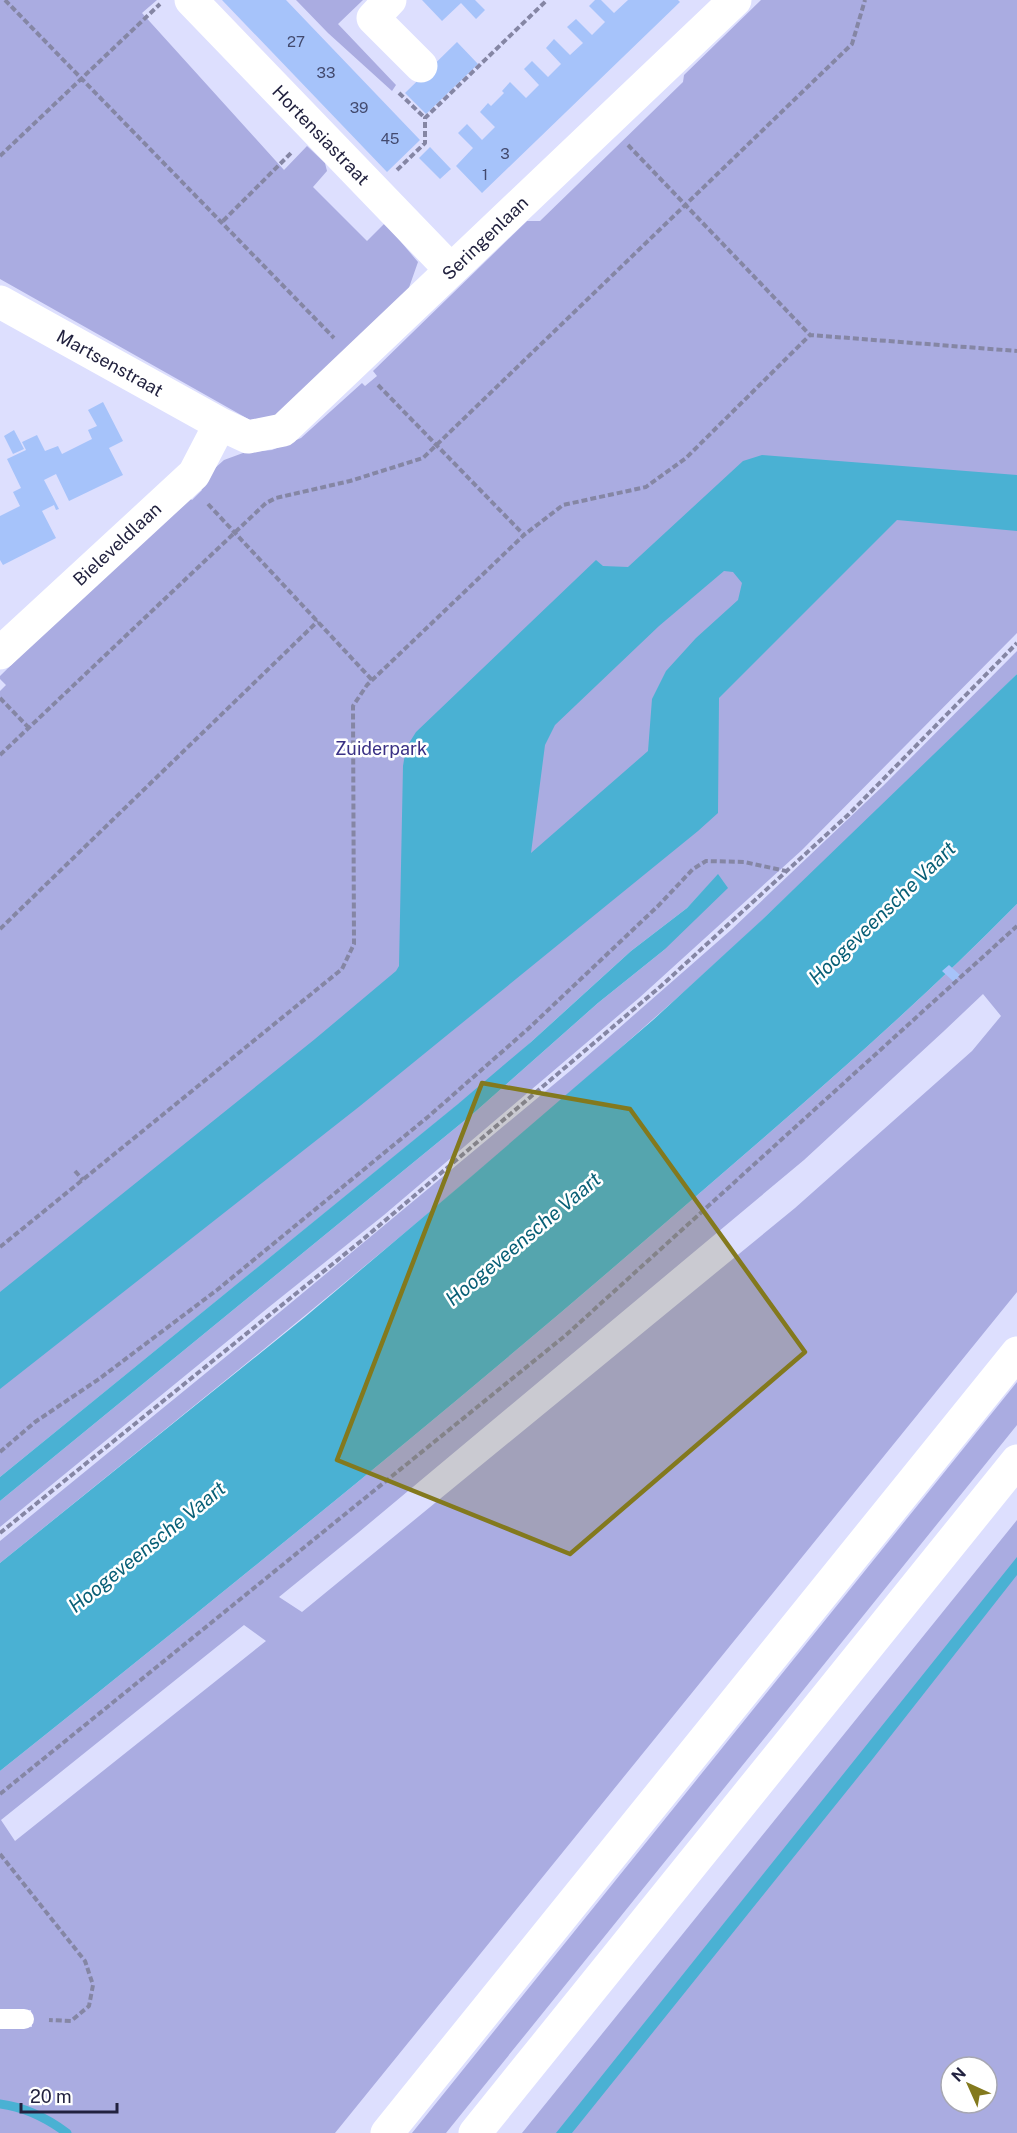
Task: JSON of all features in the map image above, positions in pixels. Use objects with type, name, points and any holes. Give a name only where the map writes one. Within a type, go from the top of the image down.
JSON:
[{"type":"main road","name":"Hortensiastraat","points":[[191,0],[452,270]]},
{"type":"main road","points":[[390,0],[373,18],[421,66]]},
{"type":"main road","name":"Seringenlaan","points":[[220,424],[248,437],[283,430],[606,123],[728,2]]},
{"type":"main road","name":"Martsenstraat","points":[[0,302],[220,424]]},
{"type":"main road","name":"Bieleveldlaan","points":[[0,654],[194,474],[220,424]]},
{"type":"main road","points":[[387,2133],[1017,1353]]},
{"type":"main road","points":[[475,2133],[1017,1461]]},
{"type":"lane","points":[[0,2019],[24,2019]]},
{"type":"path","points":[[5,0],[223,222],[392,402],[524,535]]},
{"type":"path","points":[[0,156],[164,0]]},
{"type":"path","points":[[375,191],[425,143],[425,118],[548,0]]},
{"type":"path","points":[[0,755],[260,507],[276,498],[350,481],[423,459],[852,44],[865,0]]},
{"type":"path","points":[[606,123],[810,335],[1017,351]]},
{"type":"path","points":[[223,222],[315,129]]},
{"type":"path","points":[[0,1247],[342,969],[354,944],[353,706],[367,685],[524,535],[563,505],[646,487],[686,458],[810,335]]},
{"type":"path","points":[[185,480],[373,681]]},
{"type":"path","points":[[0,929],[318,621]]},
{"type":"path","points":[[0,1533],[370,1234],[661,987],[849,814],[1017,643]]},
{"type":"path","points":[[0,698],[28,727]]},
{"type":"path","points":[[0,1452],[35,1422],[99,1379],[217,1290],[429,1116],[528,1029],[659,905],[693,868],[706,861],[744,862],[786,871]]},
{"type":"path","points":[[0,1794],[566,1335],[1017,926]]},
{"type":"path","points":[[75,1171],[83,1180]]},
{"type":"path","points":[[0,1854],[85,1961],[93,1985],[89,2006],[71,2021],[24,2019]]},
{"type":"highlighted area","points":[[482,1083],[630,1109],[805,1352],[570,1554],[337,1460]]},
{"type":"green space","points":[[0,0],[157,0],[142,13],[284,170],[307,146],[325,163],[327,171],[313,187],[367,241],[385,223],[418,262],[405,299],[277,416],[250,420],[0,279]]},
{"type":"green space","points":[[296,0],[363,0],[338,24],[396,85],[392,91],[328,33]]},
{"type":"green space","name":"Zuiderpark","points":[[761,0],[1017,0],[1017,633],[802,850],[639,998],[384,1215],[0,1527],[0,1501],[475,1112],[598,1003],[664,950],[718,875],[687,908],[631,951],[498,1072],[0,1477],[0,691],[6,685],[0,676],[185,494],[192,500],[202,490],[196,485],[224,460],[243,453],[272,450],[301,438],[362,383],[365,386],[377,376],[373,371],[527,221],[540,221],[683,82],[684,75]]},
{"type":"green space","points":[[1017,651],[1017,674],[697,980],[410,1228],[0,1563],[0,1541],[570,1071],[731,930],[884,785]]},
{"type":"green space","points":[[1017,904],[1017,1292],[335,2133],[0,2133],[0,2029],[32,2027],[31,2010],[0,2011],[0,1771],[335,1501],[500,1364],[844,1067]],"holes":[[[983,994],[1001,1016],[972,1051],[795,1208],[302,1612],[279,1597],[804,1160]],[[244,1625],[266,1641],[15,1841],[1,1820]]]},
{"type":"green space","points":[[1017,1382],[1017,1425],[446,2133],[412,2133]]},
{"type":"green space","points":[[1017,1520],[1017,2133],[522,2133]]},
{"type":"water","points":[[762,455],[1017,475],[1017,531],[897,520],[719,698],[718,813],[360,1106],[0,1389],[0,1292],[315,1039],[396,971],[399,966],[403,766],[406,748],[416,732],[596,560],[603,566],[628,567],[743,461]],"holes":[[[724,571],[733,572],[742,583],[738,600],[696,638],[666,671],[652,699],[648,751],[531,853],[545,745],[555,725],[659,626]]]},
{"type":"water","name":"Hoogeveensche Vaart","points":[[1017,674],[1017,904],[932,987],[844,1067],[500,1364],[335,1501],[0,1771],[0,1563],[305,1317],[653,1020],[765,917]]},
{"type":"water","points":[[718,874],[728,888],[664,950],[598,1003],[475,1112],[0,1501],[0,1477],[458,1104],[531,1042],[631,951],[687,908]]},
{"type":"water","points":[[1017,1557],[1017,1575],[871,1761],[572,2133],[556,2133]]},
{"type":"building","points":[[222,0],[286,0],[420,140],[387,172]]},
{"type":"building","points":[[422,0],[475,0],[485,10],[476,19],[461,3],[442,21]]},
{"type":"building","points":[[595,0],[601,0],[614,13],[628,0],[678,0],[680,2],[482,193],[456,166],[473,148],[458,133],[467,124],[482,140],[495,127],[480,112],[488,103],[491,106],[504,93],[502,91],[510,82],[526,98],[539,85],[524,69],[532,61],[548,77],[561,64],[546,48],[554,39],[570,55],[583,43],[567,27],[576,19],[592,35],[605,22],[589,6]]},
{"type":"building","points":[[457,42],[478,64],[426,114],[405,93]]},
{"type":"building","points":[[430,147],[451,169],[440,179],[419,158]]},
{"type":"building","points":[[103,402],[123,441],[109,448],[123,475],[69,501],[56,474],[44,480],[59,509],[56,510],[54,505],[42,511],[56,538],[3,565],[0,560],[0,516],[20,506],[13,492],[21,488],[7,459],[26,450],[22,442],[37,435],[45,451],[58,446],[62,454],[92,439],[88,430],[97,426],[88,410]]},
{"type":"building","points":[[14,430],[24,449],[13,454],[4,436]]},
{"type":"building","points":[[949,965],[960,975],[954,982],[942,971]]},
{"type":"waterway","points":[[0,2104],[35,2114],[67,2133]]}]
